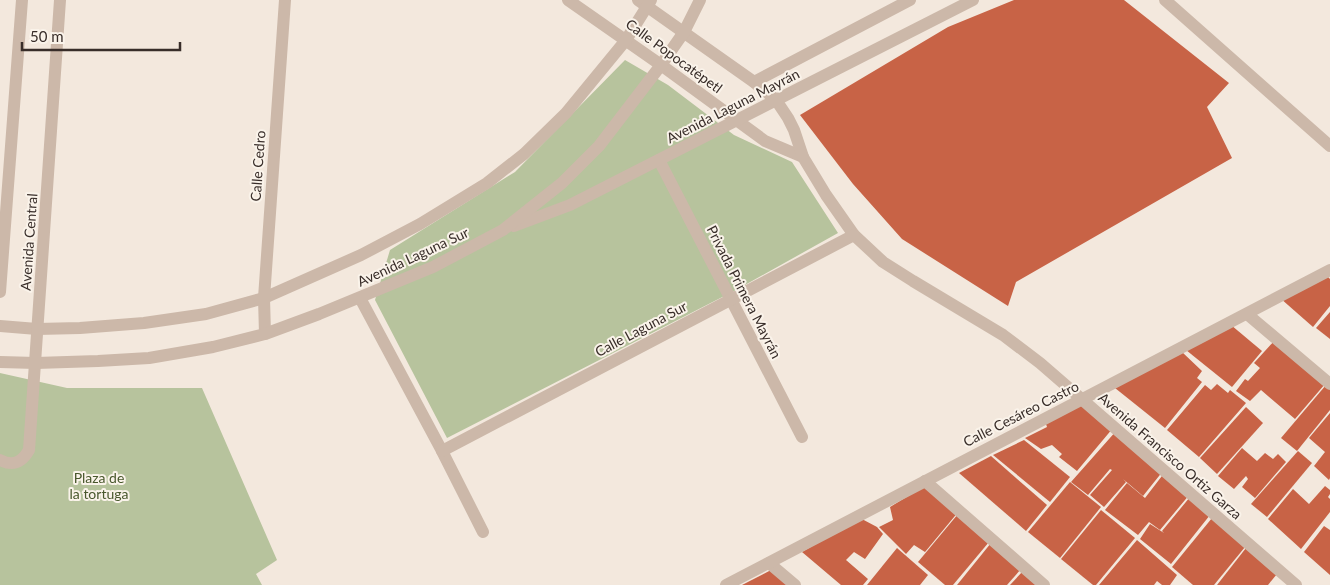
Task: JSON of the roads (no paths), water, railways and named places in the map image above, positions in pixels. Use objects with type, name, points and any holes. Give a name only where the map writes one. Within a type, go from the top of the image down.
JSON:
[{"type":"street","name":"Avenida Central","points":[[0,292],[22,0]]},
{"type":"street","name":"Avenida Central","points":[[0,460],[13,463],[19,462],[29,450],[60,0]]},
{"type":"street","name":"Calle Cedro","points":[[265,334],[264,298],[285,0]]},
{"type":"street","name":"Calle Popocatépetl","points":[[568,0],[737,120]]},
{"type":"street","name":"Avenida Laguna Sur","points":[[0,362],[36,363],[149,358],[213,347],[265,334],[360,298],[432,267],[503,230],[562,183],[599,146],[661,65],[684,32],[700,0]]},
{"type":"street","name":"Avenida Laguna Mayrán","points":[[754,82],[910,0]]},
{"type":"street","name":"Avenida Laguna Mayrán","points":[[503,230],[570,206],[973,0]]},
{"type":"street","points":[[1165,0],[1330,146]]},
{"type":"street","name":"Avenida Laguna Sur","points":[[0,326],[38,329],[80,328],[144,323],[206,314],[264,298],[361,255],[420,224],[487,183],[524,154],[566,113],[626,40],[645,2]]},
{"type":"street","name":"Calle Popocatépetl","points":[[645,2],[776,100]]},
{"type":"street","name":"Avenida Francisco Ortiz Garza","points":[[776,100],[794,130],[803,158],[854,235],[883,262],[1003,335],[1040,363],[1296,585]]},
{"type":"street","points":[[737,120],[766,141],[803,158]]},
{"type":"street","name":"Privada Primera Mayrán","points":[[659,160],[802,437]]},
{"type":"street","name":"Calle Laguna Sur","points":[[442,450],[854,235]]},
{"type":"street","name":"Calle Cesáreo Castro","points":[[726,585],[1330,270]]},
{"type":"street","points":[[360,298],[442,450],[483,532]]},
{"type":"street","points":[[1247,314],[1330,384]]},
{"type":"street","points":[[925,481],[1044,585]]},
{"type":"street","points":[[769,563],[795,585]]},
{"type":"park label","name":"Plaza de la tortuga","points":[[99,486]]}]
